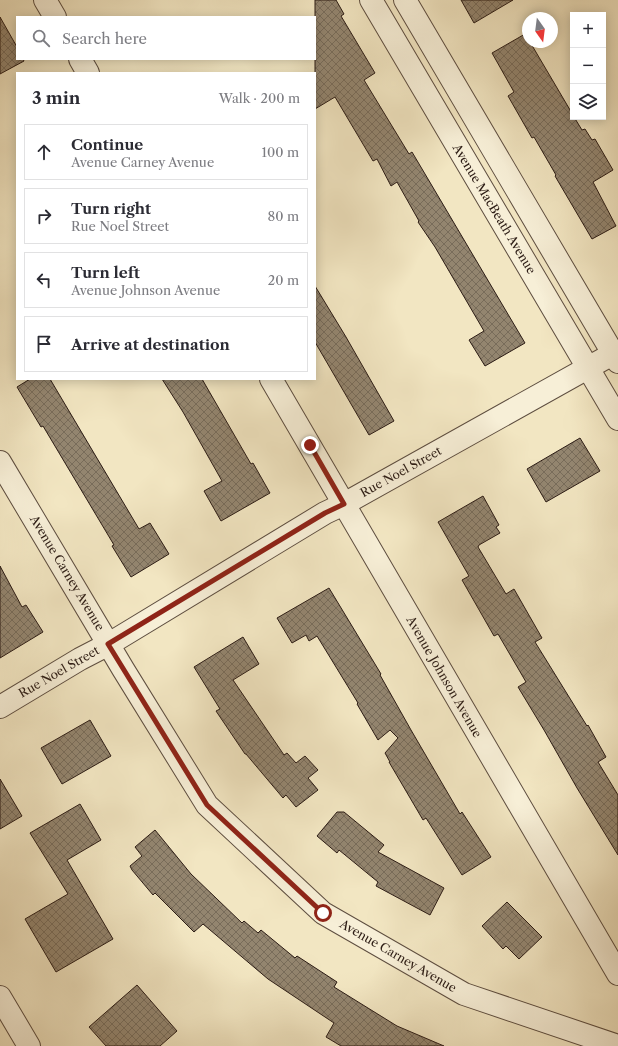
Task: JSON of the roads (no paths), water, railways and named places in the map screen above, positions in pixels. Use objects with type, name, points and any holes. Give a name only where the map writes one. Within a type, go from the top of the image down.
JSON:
[{"type":"street","points":[[45,0],[54,16]]},
{"type":"street","name":"Avenue MacBeath Avenue","points":[[371,0],[618,419]]},
{"type":"street","points":[[405,0],[616,356]]},
{"type":"street","points":[[81,60],[87,72]]},
{"type":"street","name":"Rue Noel Street","points":[[0,708],[325,513],[344,504],[588,368],[616,356]]},
{"type":"street","name":"Avenue Johnson Avenue","points":[[272,380],[618,974]]},
{"type":"street","name":"Avenue Carney Avenue","points":[[0,462],[108,644],[207,805],[323,913],[464,994],[618,1046]]},
{"type":"street","points":[[0,997],[28,1046]]}]
